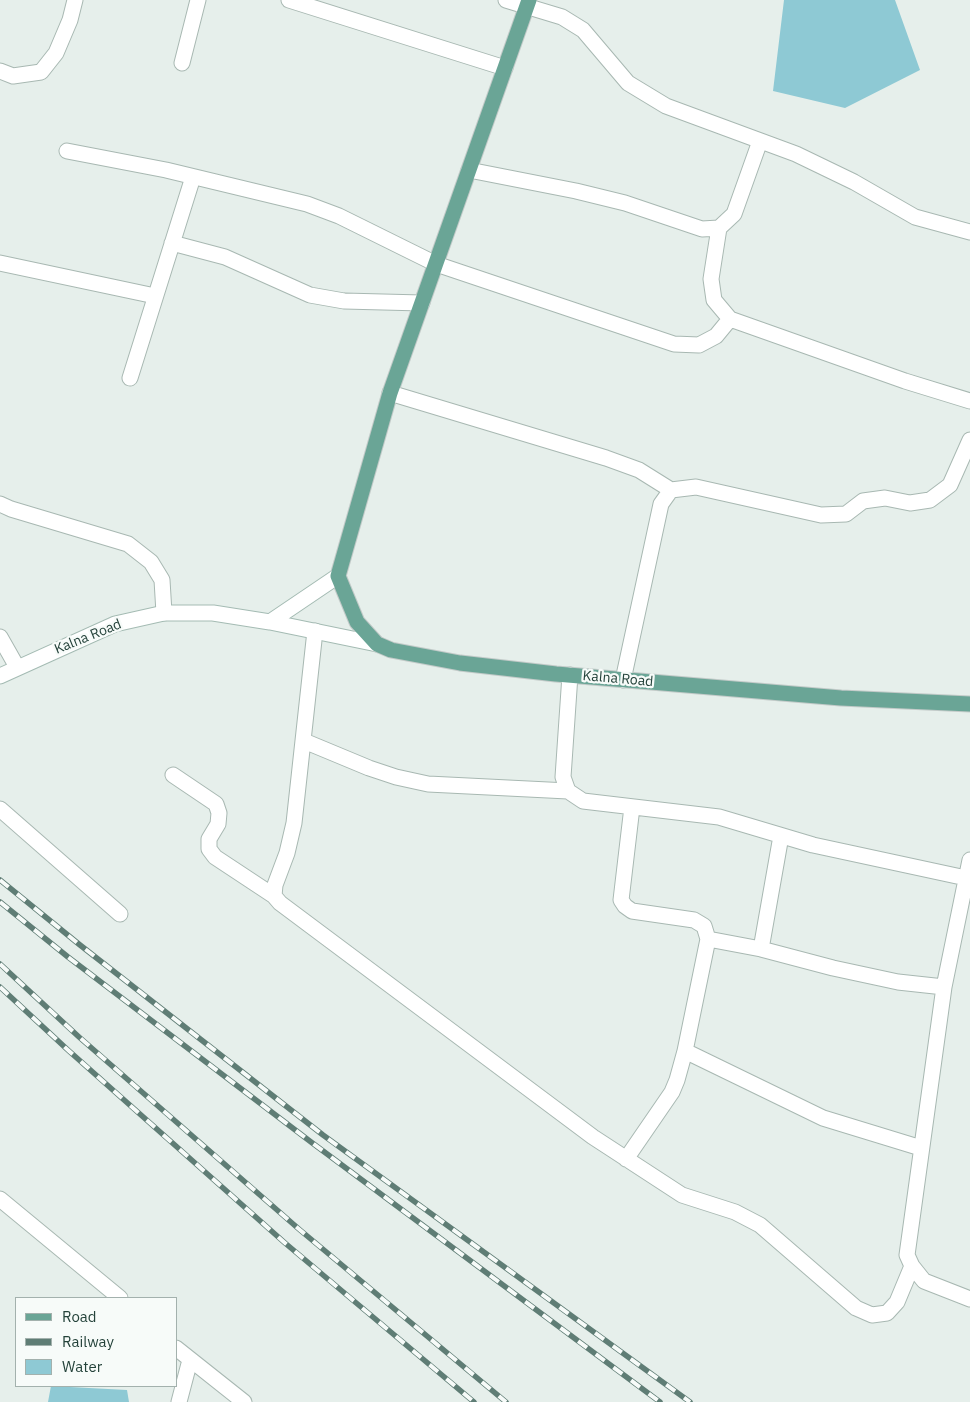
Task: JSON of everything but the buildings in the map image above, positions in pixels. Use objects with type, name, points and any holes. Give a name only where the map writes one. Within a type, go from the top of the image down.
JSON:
[{"type":"main road","points":[[378,644],[357,622],[338,576],[390,393],[528,4]]},
{"type":"main road","name":"Kalna Road","points":[[378,644],[391,650],[460,663],[570,676],[841,698],[970,704]]},
{"type":"street","points":[[0,71],[13,76],[41,72],[56,53],[70,20],[75,0]]},
{"type":"street","points":[[182,63],[198,0]]},
{"type":"street","points":[[289,0],[505,68]]},
{"type":"street","points":[[506,0],[528,4],[562,16],[583,30],[628,83],[666,106],[796,154],[854,182],[915,216],[970,232]]},
{"type":"street","points":[[760,141],[734,214],[719,228],[711,279],[714,300],[730,319],[904,381],[970,401]]},
{"type":"street","points":[[67,151],[193,177],[307,204],[339,216],[436,264],[674,344],[698,345],[716,336],[730,319]]},
{"type":"street","points":[[469,170],[608,199],[702,229],[719,228]]},
{"type":"street","points":[[130,378],[193,177]]},
{"type":"street","points":[[172,243],[225,257],[310,295],[344,301],[422,303]]},
{"type":"street","points":[[0,263],[155,296]]},
{"type":"street","points":[[390,393],[606,458],[639,470],[671,490],[696,487],[821,515],[846,514],[863,501],[885,498],[910,503],[930,500],[950,485],[970,440]]},
{"type":"street","points":[[623,680],[661,504],[671,490]]},
{"type":"street","points":[[0,504],[128,544],[152,562],[162,580],[164,613]]},
{"type":"street","points":[[270,622],[338,576]]},
{"type":"street","name":"Kalna Road","points":[[0,676],[115,624],[164,613],[213,613],[270,622],[378,644]]},
{"type":"street","points":[[274,896],[275,885],[287,853],[294,823],[315,631]]},
{"type":"street","points":[[0,637],[17,667]]},
{"type":"street","points":[[568,791],[564,777],[570,676]]},
{"type":"street","points":[[304,741],[369,768],[396,777],[428,784],[568,791],[583,801],[719,817],[812,845],[966,878]]},
{"type":"street","points":[[173,776],[216,804],[219,813],[218,824],[210,839],[209,849],[215,857],[274,896],[296,915],[577,1126],[626,1159],[682,1195],[735,1212],[760,1225],[856,1308],[872,1314],[887,1313],[897,1302],[912,1266]]},
{"type":"street","points":[[626,1159],[672,1092],[677,1080],[708,939],[704,926],[694,920],[632,911],[624,906],[621,900],[632,807]]},
{"type":"street","points":[[0,809],[120,914]]},
{"type":"street","points":[[761,949],[781,836]]},
{"type":"street","points":[[970,860],[944,987],[907,1246],[907,1255],[912,1266],[924,1281],[970,1299]]},
{"type":"street","points":[[708,939],[761,949],[833,968],[898,982],[944,987]]},
{"type":"street","points":[[685,1050],[824,1118],[921,1148]]},
{"type":"street","points":[[0,1199],[119,1297]]},
{"type":"street","points":[[178,1350],[244,1402]]},
{"type":"street","points":[[179,1402],[190,1360]]},
{"type":"water","points":[[784,0],[895,0],[920,70],[845,108],[773,91]]},
{"type":"water","points":[[51,1387],[70,1387],[127,1390],[129,1402],[48,1402]]},
{"type":"railway","points":[[0,880],[323,1135],[690,1402]]},
{"type":"railway","points":[[0,902],[68,957],[311,1142],[660,1402]]},
{"type":"railway","points":[[0,964],[79,1037],[300,1230],[506,1402]]},
{"type":"railway","points":[[0,987],[69,1051],[285,1243],[474,1402]]}]
